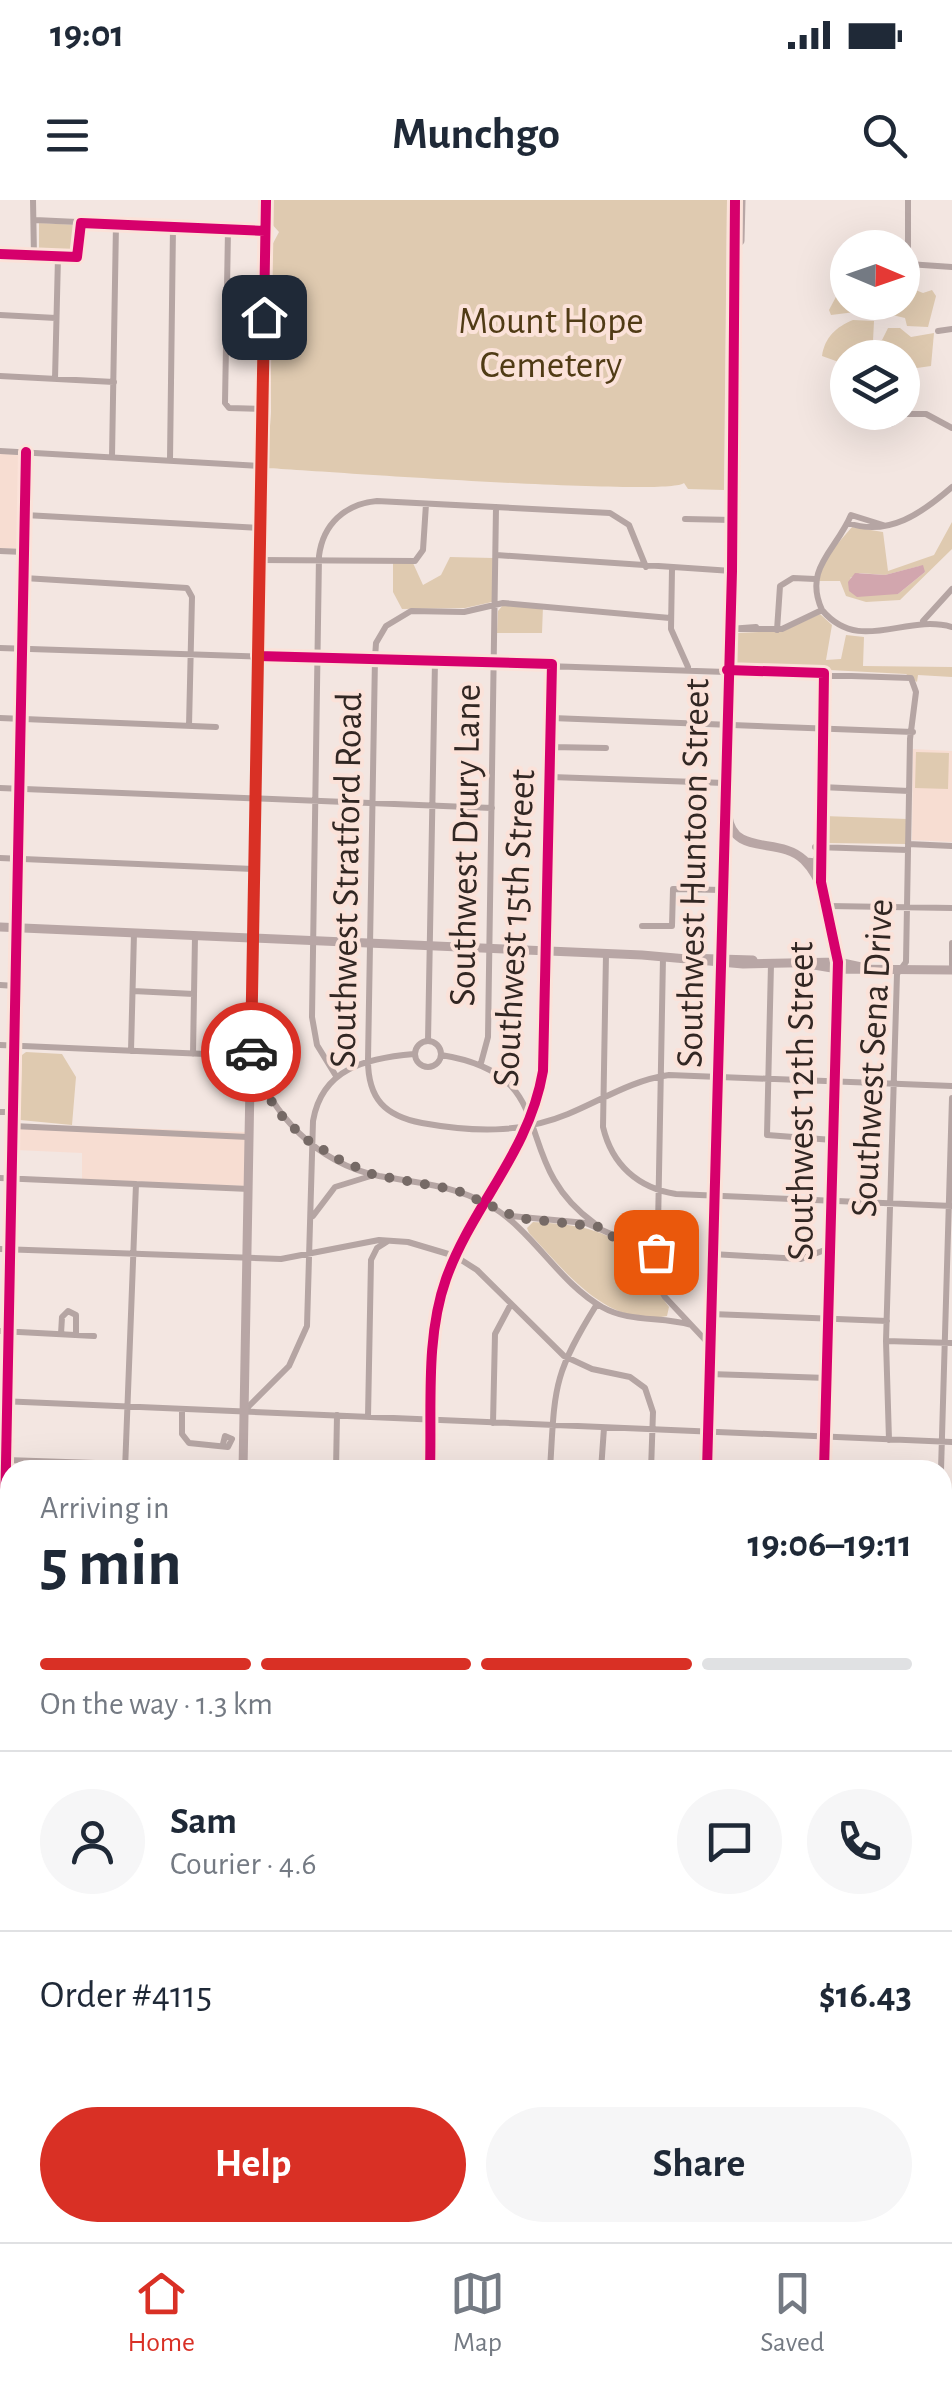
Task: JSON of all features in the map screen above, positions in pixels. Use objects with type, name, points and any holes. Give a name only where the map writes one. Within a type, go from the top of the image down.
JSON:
[{"type":"main road","points":[[243,1460],[266,200]]},
{"type":"main road","name":"Southwest Huntoon Street","points":[[707,1460],[732,571],[738,200]]},
{"type":"main road","points":[[724,788],[735,835],[749,844],[795,852],[806,862],[822,890]]},
{"type":"main road","points":[[724,846],[772,846]]},
{"type":"main road","points":[[806,862],[816,862],[818,849]]},
{"type":"main road","name":"Southwest 12th Street","points":[[822,890],[838,965],[824,1460]]},
{"type":"main road","points":[[0,926],[952,968]]},
{"type":"street","points":[[33,200],[34,256]]},
{"type":"street","points":[[908,200],[908,265],[952,267]]},
{"type":"street","points":[[35,220],[266,232]]},
{"type":"street","points":[[0,254],[80,256],[82,222]]},
{"type":"street","points":[[112,456],[116,224]]},
{"type":"street","points":[[170,460],[174,227]]},
{"type":"street","points":[[228,230],[225,403],[229,408],[262,408]]},
{"type":"street","points":[[55,379],[58,257]]},
{"type":"street","points":[[0,315],[56,318]]},
{"type":"street","points":[[938,332],[952,329]]},
{"type":"street","points":[[0,376],[114,382]]},
{"type":"street","points":[[920,415],[932,416],[952,428]]},
{"type":"street","points":[[0,451],[261,466]]},
{"type":"street","points":[[6,1460],[4,1332],[11,1249],[26,452]]},
{"type":"street","points":[[952,487],[920,513],[873,529],[850,519],[820,560],[815,580],[822,610],[840,628],[860,634],[919,624],[952,627]]},
{"type":"street","points":[[336,1076],[320,1054],[312,1028],[319,560],[329,526],[353,506],[377,501],[615,514],[628,525],[646,567]]},
{"type":"street","points":[[260,560],[415,561],[423,553],[426,504]]},
{"type":"street","name":"Southwest Drury Lane","points":[[482,1064],[488,1037],[496,507]]},
{"type":"street","points":[[25,515],[260,528]]},
{"type":"street","points":[[685,519],[733,520]]},
{"type":"street","points":[[0,551],[24,552]]},
{"type":"street","points":[[496,555],[732,571]]},
{"type":"street","points":[[672,569],[670,618],[688,668]]},
{"type":"street","points":[[24,578],[181,586],[191,596],[188,726]]},
{"type":"street","points":[[777,630],[780,586],[793,578],[815,580]]},
{"type":"street","points":[[919,624],[952,589]]},
{"type":"street","points":[[375,658],[382,631],[400,615],[495,605],[559,606],[670,618]]},
{"type":"street","points":[[936,609],[942,624]]},
{"type":"street","points":[[729,629],[777,630],[822,610]]},
{"type":"street","points":[[0,648],[824,673]]},
{"type":"street","name":"Southwest Stratford Road","points":[[375,658],[368,1060],[374,1096],[397,1117],[477,1130],[531,1125],[660,1076]]},
{"type":"street","points":[[428,1041],[435,661]]},
{"type":"street","name":"Southwest 15th Street","points":[[430,1460],[434,1324],[455,1256],[531,1125],[546,1051],[552,664]]},
{"type":"street","name":"Southwest Sena Drive","points":[[824,673],[906,676],[916,692],[909,791],[906,962],[897,974],[886,1341],[889,1440]]},
{"type":"street","name":"Southwest 12th Street","points":[[822,890],[818,849],[824,673]]},
{"type":"street","points":[[0,718],[216,727]]},
{"type":"street","points":[[552,718],[913,732]]},
{"type":"street","points":[[551,747],[606,748]]},
{"type":"street","points":[[550,777],[724,788]]},
{"type":"street","points":[[821,787],[909,791]]},
{"type":"street","points":[[0,788],[492,808]]},
{"type":"street","points":[[818,849],[952,846]]},
{"type":"street","points":[[0,858],[255,869]]},
{"type":"street","points":[[642,926],[672,926],[673,889],[723,890]]},
{"type":"street","points":[[827,906],[952,908]]},
{"type":"street","points":[[131,1052],[134,933]]},
{"type":"street","points":[[192,1054],[195,936]]},
{"type":"street","points":[[952,943],[952,968]]},
{"type":"street","points":[[606,954],[603,1127],[612,1152],[628,1173],[658,1190],[951,1206]]},
{"type":"street","points":[[657,1281],[663,956]]},
{"type":"street","points":[[771,962],[768,1136],[833,1140]]},
{"type":"street","points":[[0,986],[16,986]]},
{"type":"street","points":[[132,991],[194,994]]},
{"type":"street","points":[[428,1041],[439,1046],[442,1055],[438,1063],[428,1068],[418,1063],[414,1054],[420,1043],[428,1041]]},
{"type":"street","points":[[0,1045],[251,1056],[269,1100],[313,1144],[374,1175],[446,1187],[505,1214],[530,1220],[600,1227]]},
{"type":"street","points":[[244,1411],[284,1372],[301,1345],[309,1315],[317,1104],[336,1076],[368,1060],[414,1054]]},
{"type":"street","points":[[442,1055],[498,1071],[520,1092],[550,1176],[574,1207],[642,1258],[670,1304],[710,1345]]},
{"type":"street","points":[[660,1076],[952,1086]]},
{"type":"street","points":[[250,1102],[258,1097],[269,1100]]},
{"type":"street","points":[[4,1401],[947,1442],[952,1098]]},
{"type":"street","points":[[0,1112],[14,1112]]},
{"type":"street","points":[[13,1126],[250,1137]]},
{"type":"street","points":[[311,1222],[335,1187],[374,1175]]},
{"type":"street","points":[[0,1178],[248,1189]]},
{"type":"street","points":[[125,1460],[136,1184]]},
{"type":"street","points":[[567,1221],[575,1215],[574,1207]]},
{"type":"street","points":[[505,1214],[597,1304],[631,1318],[691,1325]]},
{"type":"street","points":[[526,1234],[525,1225],[530,1220]]},
{"type":"street","points":[[0,1249],[247,1258],[310,1254],[352,1242],[390,1240],[455,1256],[512,1304],[564,1356],[640,1383],[652,1406],[652,1460]]},
{"type":"street","points":[[368,1417],[371,1260],[377,1248],[390,1240]]},
{"type":"street","points":[[352,1242],[363,1245],[371,1260]]},
{"type":"street","points":[[712,1254],[801,1259],[830,1248]]},
{"type":"street","points":[[642,1258],[652,1259],[656,1252]]},
{"type":"street","points":[[493,1423],[496,1334],[512,1304]]},
{"type":"street","points":[[550,1460],[554,1390],[564,1356],[597,1304]]},
{"type":"street","points":[[662,1321],[670,1316],[670,1304]]},
{"type":"street","points":[[60,1334],[62,1317],[68,1311],[76,1317],[76,1335]]},
{"type":"street","points":[[710,1314],[887,1320]]},
{"type":"street","points":[[4,1332],[94,1336]]},
{"type":"street","points":[[886,1341],[949,1343]]},
{"type":"street","points":[[709,1374],[826,1378]]},
{"type":"street","points":[[182,1409],[181,1423],[189,1443],[223,1444]]},
{"type":"street","points":[[336,1460],[337,1416]]},
{"type":"street","points":[[602,1460],[604,1428]]},
{"type":"street","points":[[0,1754],[0,1766]]},
{"type":"shaded area","points":[[0,453],[23,455],[21,549],[0,548]]},
{"type":"shaded area","points":[[923,565],[925,572],[898,594],[857,597],[849,591],[848,582],[855,573],[885,575]]},
{"type":"shaded area","points":[[913,749],[952,751],[952,842],[912,840]]},
{"type":"shaded area","points":[[16,1124],[246,1132],[245,1186],[82,1179],[82,1153],[16,1150]]},
{"type":"green space","name":"Mount Hope Cemetery","points":[[270,200],[727,200],[724,490],[688,489],[684,483],[559,485],[267,468],[271,412],[270,249],[279,232],[270,222]]},
{"type":"green space","points":[[39,223],[79,225],[78,254],[39,253]]},
{"type":"green space","points":[[932,290],[936,296],[928,327],[907,326],[906,320],[920,320],[920,292]]},
{"type":"green space","points":[[853,320],[874,321],[873,340],[830,340],[830,359],[822,356],[832,333]]},
{"type":"green space","points":[[888,328],[900,328],[911,337],[934,333],[931,366],[920,368],[920,340],[882,340]]},
{"type":"green space","points":[[952,522],[952,549],[900,600],[866,602],[846,596],[840,581],[818,581],[826,557],[852,527],[883,532],[888,571],[934,555]],"holes":[[[920,566],[925,572],[898,594],[878,594],[850,578],[860,573],[885,575]]]},
{"type":"green space","points":[[450,557],[493,558],[492,602],[465,608],[402,609],[393,592],[393,563],[413,563],[423,585],[441,575]]},
{"type":"green space","points":[[503,605],[543,606],[542,633],[497,633],[498,611]]},
{"type":"green space","points":[[820,614],[832,625],[826,660],[841,659],[846,635],[864,637],[863,666],[952,667],[952,677],[918,675],[917,682],[906,674],[735,665],[738,633],[783,631]]},
{"type":"green space","points":[[916,752],[949,753],[948,789],[915,788]]},
{"type":"green space","points":[[824,816],[907,819],[906,844],[826,843]]},
{"type":"green space","points":[[62,1054],[76,1077],[72,1125],[20,1120],[22,1055]]},
{"type":"green space","points":[[533,1222],[580,1227],[622,1244],[648,1272],[669,1307],[667,1316],[645,1317],[606,1305],[573,1279],[529,1233],[527,1228]]},
{"type":"cycle path","points":[[266,200],[258,656],[552,664],[543,1071],[526,1128],[457,1252],[439,1302],[431,1373],[430,1460]]},
{"type":"cycle path","points":[[707,1460],[732,571],[735,200]]},
{"type":"cycle path","points":[[0,254],[77,257],[81,223],[265,231]]},
{"type":"cycle path","points":[[6,1460],[26,452]]},
{"type":"cycle path","points":[[727,670],[824,673],[821,882],[838,962],[824,1460]]},
{"type":"way so far","points":[[251,1052],[264,1090],[280,1114],[304,1138],[340,1160],[374,1175],[456,1190],[518,1218],[600,1227],[644,1260],[652,1259],[656,1252]]},
{"type":"route","points":[[251,1052],[264,317]]}]
